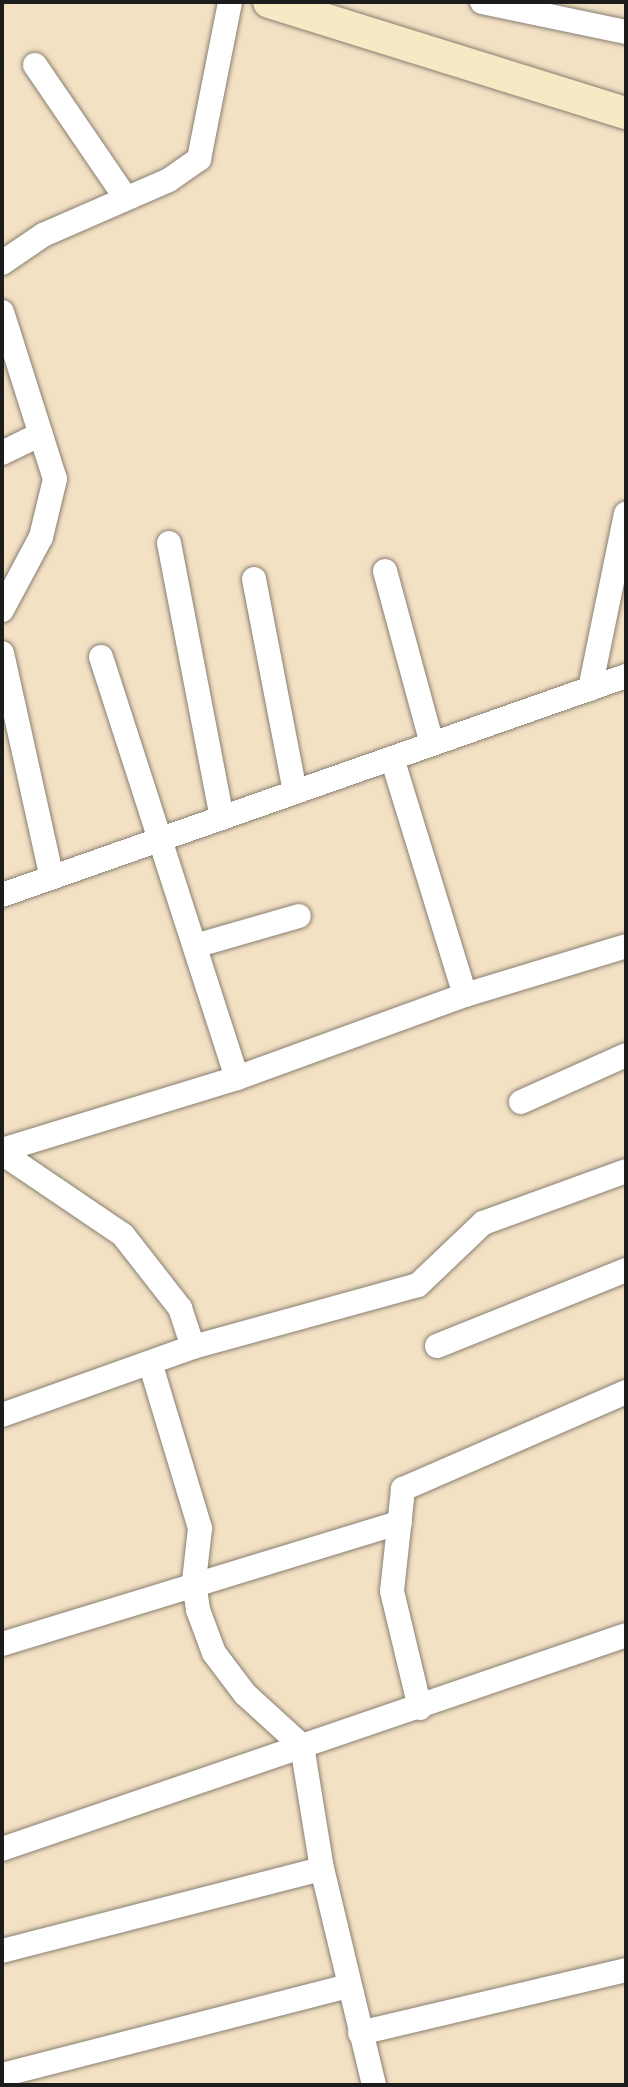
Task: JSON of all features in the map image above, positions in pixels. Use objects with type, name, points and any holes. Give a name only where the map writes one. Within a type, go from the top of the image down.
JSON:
[{"type":"street","points":[[2,263],[43,235],[169,180],[199,159],[230,2]]},
{"type":"street","points":[[482,2],[626,32]]},
{"type":"street","points":[[284,4],[626,113]]},
{"type":"street","points":[[35,65],[125,197]]},
{"type":"street","points":[[2,312],[55,479],[51,508],[2,610]]},
{"type":"street","points":[[2,453],[41,434]]},
{"type":"street","points":[[590,689],[626,514]]},
{"type":"street","points":[[169,543],[222,818]]},
{"type":"street","points":[[385,571],[432,744]]},
{"type":"street","points":[[254,579],[295,792]]},
{"type":"street","points":[[2,656],[52,878]]},
{"type":"street","points":[[101,657],[237,1078]]},
{"type":"street","points":[[2,895],[626,676]]},
{"type":"street","points":[[392,758],[465,995]]},
{"type":"street","points":[[195,946],[299,916]]},
{"type":"street","points":[[2,1151],[237,1078],[465,995],[626,946]]},
{"type":"street","points":[[521,1102],[626,1055]]},
{"type":"street","points":[[2,1151],[123,1235],[180,1308],[193,1347]]},
{"type":"street","points":[[2,1415],[151,1366],[193,1347],[418,1285],[483,1223],[626,1171]]},
{"type":"street","points":[[437,1346],[626,1270]]},
{"type":"street","points":[[151,1366],[200,1528],[194,1581],[198,1610],[214,1653],[245,1694],[302,1746],[322,1869],[374,2085]]},
{"type":"street","points":[[420,1708],[392,1591],[403,1489],[626,1392]]},
{"type":"street","points":[[2,1644],[194,1581],[400,1522]]},
{"type":"street","points":[[2,1849],[626,1635]]},
{"type":"street","points":[[2,1951],[322,1869]]},
{"type":"street","points":[[360,2033],[626,1970]]},
{"type":"street","points":[[2,2075],[349,1986]]}]
